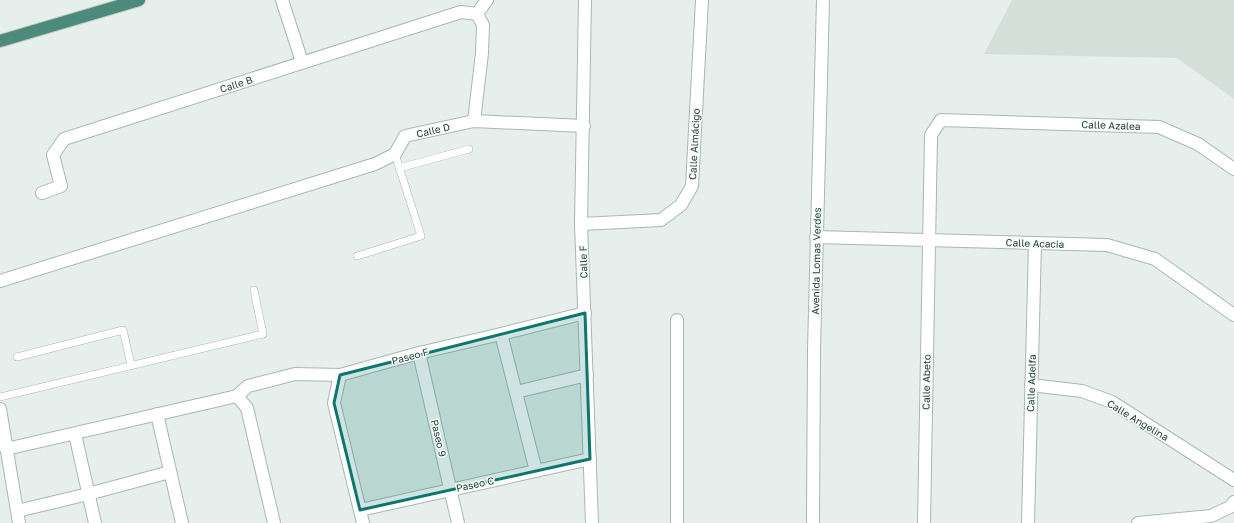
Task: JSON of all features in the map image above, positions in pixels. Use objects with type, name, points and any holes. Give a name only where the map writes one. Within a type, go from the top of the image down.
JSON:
[{"type":"highway","points":[[0,41],[139,0]]},
{"type":"street","points":[[282,0],[302,62]]},
{"type":"street","points":[[474,121],[482,53],[483,25],[477,14],[487,0]]},
{"type":"street","name":"Calle F","points":[[585,0],[584,126],[581,224],[592,523]]},
{"type":"street","name":"Calle Almácigo","points":[[581,224],[660,220],[681,205],[692,186],[702,0]]},
{"type":"street","name":"Avenida Lomas Verdes","points":[[813,523],[814,350],[822,0]]},
{"type":"street","name":"Calle B","points":[[42,193],[61,186],[53,155],[64,139],[462,12],[477,14]]},
{"type":"street","name":"Calle Azalea","points":[[928,240],[930,135],[941,120],[1159,127],[1198,144],[1234,169]]},
{"type":"street","name":"Calle D","points":[[395,154],[406,136],[474,121],[584,126]]},
{"type":"street","points":[[0,281],[375,164],[395,154]]},
{"type":"street","name":"Calle Acacia","points":[[816,237],[1107,245],[1155,259],[1234,315]]},
{"type":"street","name":"Calle Abeto","points":[[924,523],[928,240]]},
{"type":"street","name":"Calle Adelfa","points":[[1028,523],[1035,243]]},
{"type":"street","name":"Paseo F","points":[[236,396],[248,386],[295,374],[340,375],[419,353],[585,313]]},
{"type":"street","points":[[677,320],[677,523]]},
{"type":"street","points":[[501,334],[536,471]]},
{"type":"street","name":"Paseo 9","points":[[419,353],[458,523]]},
{"type":"street","points":[[340,375],[334,403],[363,523]]},
{"type":"street","points":[[516,392],[587,375]]},
{"type":"street","name":"Calle Angelina","points":[[1031,385],[1082,391],[1112,402],[1234,480]]},
{"type":"street","points":[[6,449],[236,396],[247,408],[272,523]]},
{"type":"street","points":[[0,409],[18,517],[88,494],[170,472]]},
{"type":"street","points":[[157,414],[182,523]]},
{"type":"street","points":[[75,434],[95,523]]},
{"type":"street","name":"Paseo C","points":[[360,510],[590,459]]},
{"type":"street","points":[[1138,523],[1211,516],[1230,507],[1234,502]]},
{"type":"lane","points":[[399,168],[469,149]]},
{"type":"lane","points":[[357,256],[421,236],[395,154]]},
{"type":"lane","points":[[0,396],[263,334],[254,290]]},
{"type":"lane","points":[[16,356],[123,330],[131,365]]},
{"type":"highlighted area","points":[[585,313],[590,459],[360,510],[334,403],[340,375]]},
{"type":"shaded area","points":[[1012,0],[1234,0],[1234,99],[1177,58],[984,54]]}]
